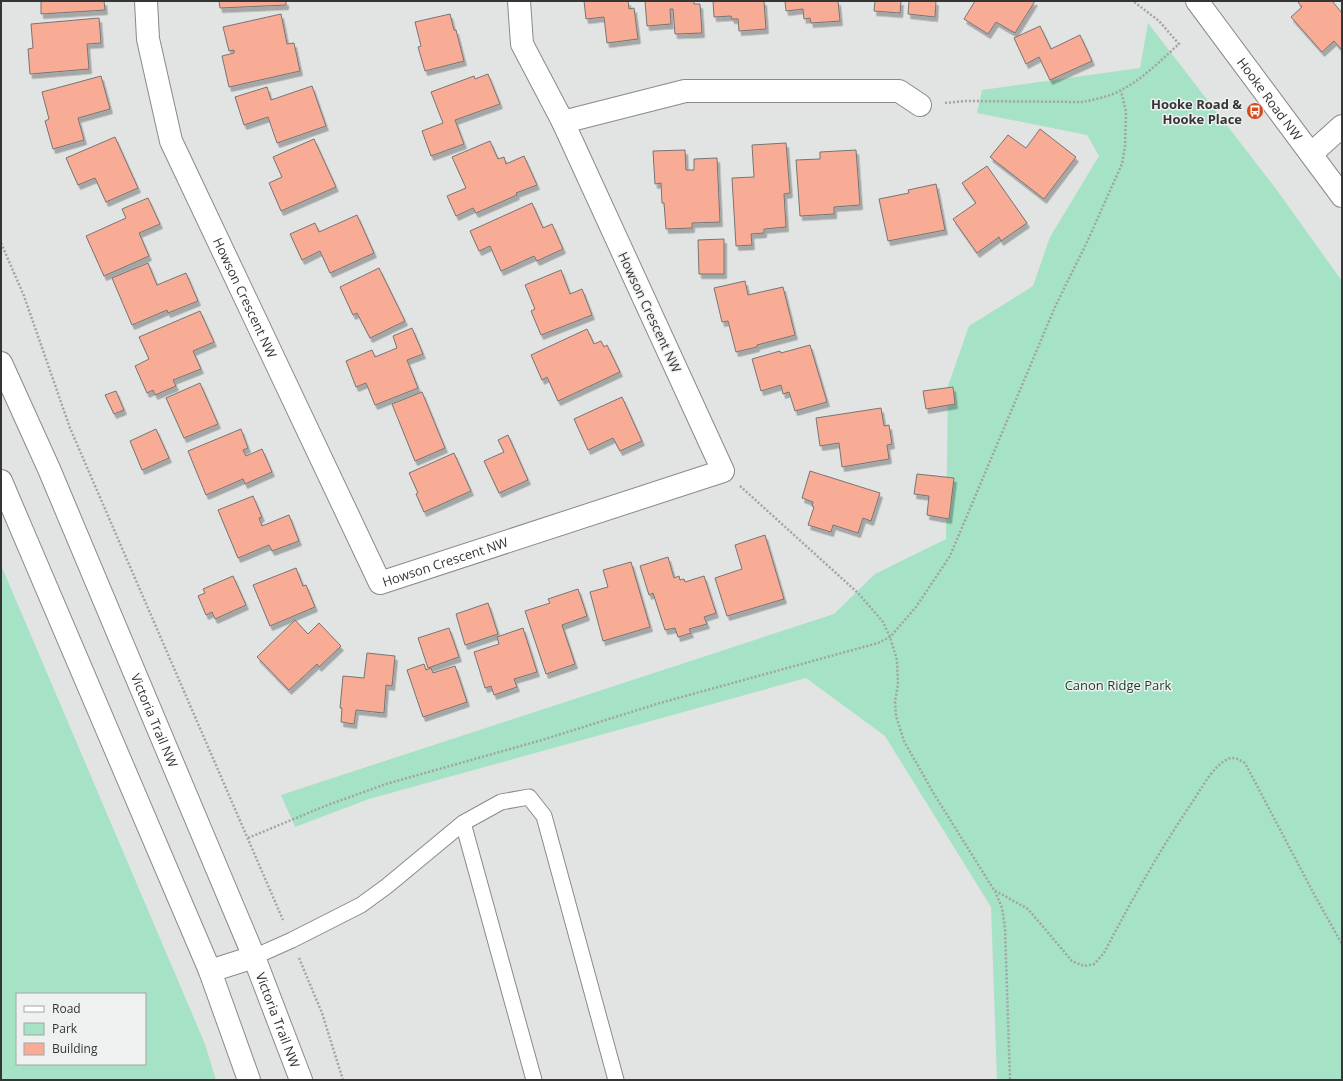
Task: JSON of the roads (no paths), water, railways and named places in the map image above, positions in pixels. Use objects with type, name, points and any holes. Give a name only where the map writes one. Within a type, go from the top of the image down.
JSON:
[{"type":"street","name":"Howson Crescent NW","points":[[146,1],[148,39],[171,141],[380,583],[723,471],[563,122],[522,44],[519,1]]},
{"type":"street","name":"Hooke Road NW","points":[[1198,1],[1342,196]]},
{"type":"street","points":[[563,122],[685,91],[899,91],[920,105]]},
{"type":"street","points":[[1311,154],[1342,126]]},
{"type":"street","name":"Victoria Trail NW","points":[[1,363],[49,469],[254,956],[301,1080]]},
{"type":"street","points":[[1,481],[210,971],[249,1080]]},
{"type":"street","points":[[210,971],[254,956]]},
{"type":"lane","points":[[254,956],[292,940],[361,905],[387,886],[462,823],[501,802],[529,797],[544,816],[616,1079]]},
{"type":"lane","points":[[462,823],[534,1080]]},
{"type":"place","name":"Hooke Road & Hooke Place","points":[[1255,111]]},
{"type":"park label","name":"Canon Ridge Park","points":[[1118,685]]}]
